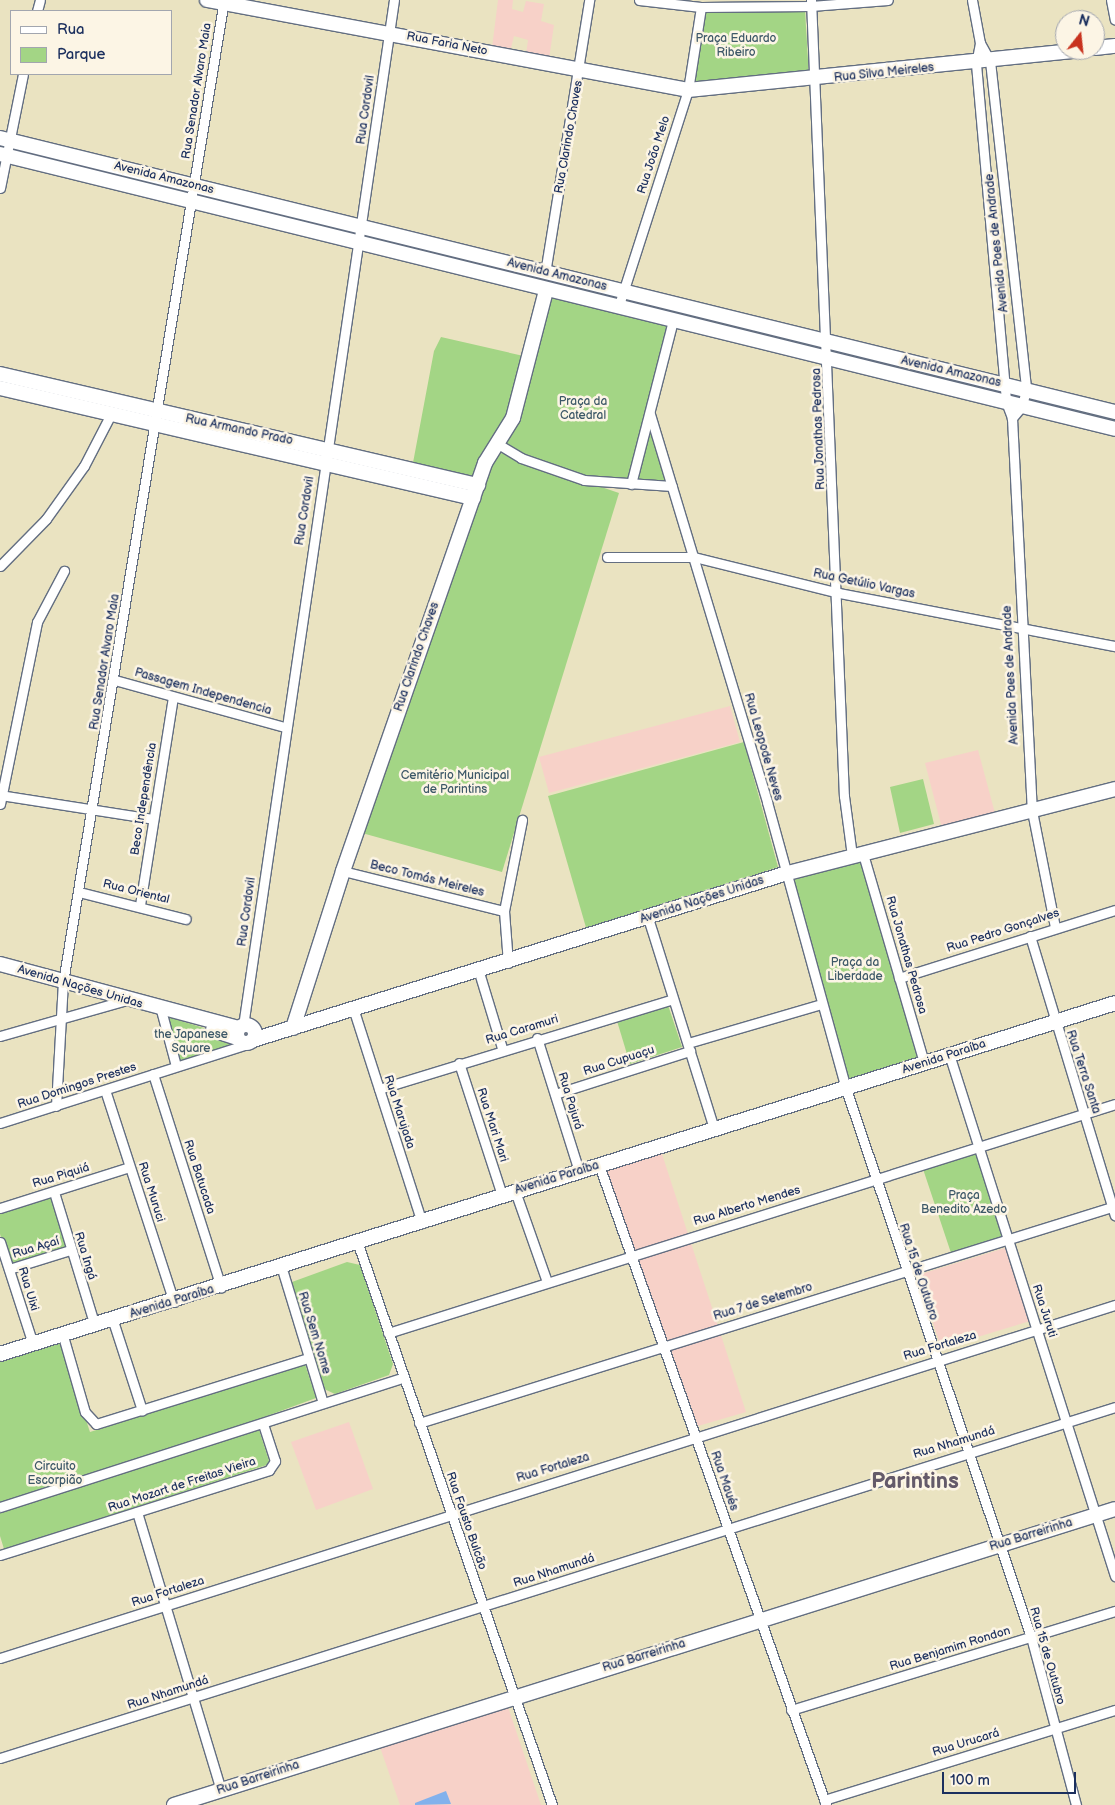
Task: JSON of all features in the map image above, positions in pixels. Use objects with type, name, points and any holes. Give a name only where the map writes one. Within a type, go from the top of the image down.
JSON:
[{"type":"street","name":"Rua Faria Neto","points":[[207,0],[224,1],[688,90]]},
{"type":"street","name":"Rua Cordovil","points":[[245,1034],[285,727],[360,242],[394,0]]},
{"type":"street","name":"Rua Clarindo Chaves","points":[[545,273],[581,69],[589,0]]},
{"type":"street","points":[[639,0],[701,7],[888,0]]},
{"type":"street","points":[[972,0],[983,62]]},
{"type":"street","points":[[1111,0],[1115,20]]},
{"type":"street","name":"Rua Senador Alvaro Maia","points":[[56,1106],[63,982],[94,811],[190,225],[224,1]]},
{"type":"street","name":"Rua Jonathas Pedrosa","points":[[811,3],[839,593],[844,796],[858,855],[900,978],[924,1063]]},
{"type":"street","name":"Rua João Melo","points":[[618,308],[688,90],[701,7]]},
{"type":"street","points":[[980,43],[983,62]]},
{"type":"street","name":"Rua Silva Meireles","points":[[688,90],[815,80],[1055,53]]},
{"type":"street","name":"Avenida Paes de Andrade","points":[[983,62],[1007,220],[1026,389],[1022,406],[1012,418]]},
{"type":"street","name":"Avenida Paes de Andrade","points":[[983,62],[991,222],[998,280],[1006,402],[1012,418],[1021,629],[1032,811],[1055,927]]},
{"type":"street","points":[[0,188],[4,171],[5,138],[23,75]]},
{"type":"street","name":"Avenida Amazonas","points":[[5,138],[828,343],[1026,389],[1115,412]]},
{"type":"street","name":"Avenida Amazonas","points":[[4,155],[360,242],[618,308],[1115,429]]},
{"type":"street","points":[[991,222],[1007,220]]},
{"type":"street","points":[[998,280],[1014,278]]},
{"type":"street","name":"Rua Clarindo Chaves","points":[[293,1028],[343,871],[475,491],[487,459],[514,417],[546,290]]},
{"type":"street","points":[[631,484],[673,320]]},
{"type":"street","name":"Rua Armando Prado","points":[[0,374],[157,419],[327,455],[475,491]]},
{"type":"street","name":"Rua Armando Prado","points":[[0,388],[111,414],[157,419]]},
{"type":"street","points":[[0,566],[46,519],[84,466],[111,414]]},
{"type":"street","name":"Rua Leopode Neves","points":[[650,414],[767,802],[784,874],[846,1089]]},
{"type":"street","points":[[498,444],[572,477],[631,484],[672,486]]},
{"type":"street","name":"Rua Getúlio Vargas","points":[[607,557],[694,556],[839,593],[1115,646]]},
{"type":"street","points":[[64,571],[37,622],[0,798],[153,819]]},
{"type":"street","name":"Passagem Independencia","points":[[115,680],[285,727]]},
{"type":"street","name":"Beco Independência","points":[[140,905],[173,697]]},
{"type":"street","name":"Avenida Nações Unidas","points":[[0,964],[245,1034],[293,1028],[478,969],[508,963],[784,874],[1115,789]]},
{"type":"street","points":[[508,963],[504,911],[522,820]]},
{"type":"street","name":"Beco Tomás Meireles","points":[[343,871],[504,911]]},
{"type":"street","name":"Rua Oriental","points":[[79,892],[140,905],[186,918]]},
{"type":"street","name":"Rua Pedro Gonçalves","points":[[900,978],[1055,927],[1115,910]]},
{"type":"street","points":[[648,918],[714,1128]]},
{"type":"street","name":"Rua Terra Santa","points":[[1030,936],[1054,1022],[1114,1209]]},
{"type":"street","points":[[478,969],[502,1048]]},
{"type":"street","name":"Rua Caramuri","points":[[379,1089],[502,1048],[673,999]]},
{"type":"street","points":[[0,1036],[126,1000]]},
{"type":"street","name":"Avenida Paraíba","points":[[0,1354],[282,1269],[509,1193],[714,1128],[846,1089],[949,1054],[1115,1003]]},
{"type":"street","points":[[689,1047],[820,1004]]},
{"type":"street","name":"Rua Marujada","points":[[353,1008],[422,1223]]},
{"type":"street","points":[[161,1010],[176,1066]]},
{"type":"street","name":"Rua Domingos Prestes","points":[[0,1123],[176,1066],[245,1034]]},
{"type":"street","name":"Rua Pajurá","points":[[537,1038],[579,1171]]},
{"type":"street","name":"Rua Cupuaçu","points":[[555,1094],[689,1047]]},
{"type":"street","name":"Rua Juruti","points":[[949,1054],[1115,1576]]},
{"type":"street","name":"Rua Mari Mari","points":[[459,1063],[509,1193],[547,1282]]},
{"type":"street","name":"Rua Batucada","points":[[153,1074],[221,1287]]},
{"type":"street","name":"Rua 15 de Outubro","points":[[846,1089],[904,1272],[967,1451],[996,1545],[1030,1637],[1076,1805]]},
{"type":"street","name":"Rua Muruci","points":[[105,1090],[174,1302]]},
{"type":"street","name":"Rua Alberto Mendes","points":[[388,1333],[632,1254],[1115,1104]]},
{"type":"street","name":"Rua Maués","points":[[599,1165],[825,1803]]},
{"type":"street","name":"Rua Piquiá","points":[[0,1208],[129,1167]]},
{"type":"street","name":"Rua Ingá","points":[[54,1192],[70,1250],[95,1326]]},
{"type":"street","name":"Rua 7 de Setembro","points":[[419,1423],[1008,1239],[1114,1209]]},
{"type":"street","name":"Rua Uixi","points":[[0,1242],[33,1344]]},
{"type":"street","name":"Rua Fausto Bulcão","points":[[358,1244],[402,1378],[552,1805]]},
{"type":"street","name":"Rua Açaí","points":[[9,1269],[70,1250]]},
{"type":"street","name":"Rua Sem Nome","points":[[282,1269],[323,1403]]},
{"type":"street","name":"Rua Fortaleza","points":[[0,1658],[450,1513],[934,1360],[1115,1305]]},
{"type":"street","points":[[113,1321],[142,1410]]},
{"type":"street","points":[[63,1336],[89,1420],[99,1424],[308,1358]]},
{"type":"street","points":[[0,1507],[402,1378]]},
{"type":"street","name":"Rua Nhamundá","points":[[0,1758],[482,1607],[967,1451],[1115,1407]]},
{"type":"street","name":"Rua Mozart de Freitas Vieira","points":[[0,1553],[137,1512],[272,1468],[275,1461],[263,1422]]},
{"type":"street","name":"Rua Barreirinha","points":[[174,1805],[513,1696],[1115,1509]]},
{"type":"street","points":[[137,1512],[221,1790]]},
{"type":"street","name":"Rua Benjamim Rondon","points":[[792,1710],[1115,1611]]},
{"type":"street","name":"Rua Urucará","points":[[825,1803],[1115,1710]]},
{"type":"shaded area","points":[[498,0],[513,0],[512,9],[523,12],[526,1],[544,4],[541,21],[554,25],[549,59],[526,54],[528,40],[514,36],[510,52],[492,48]]},
{"type":"shaded area","points":[[730,706],[740,742],[549,793],[539,757]]},
{"type":"shaded area","points":[[978,750],[996,817],[943,832],[925,763]]},
{"type":"shaded area","points":[[661,1151],[746,1412],[698,1426],[606,1168]]},
{"type":"shaded area","points":[[1005,1248],[1030,1321],[941,1348],[918,1275]]},
{"type":"shaded area","points":[[349,1422],[373,1489],[316,1510],[291,1442]]},
{"type":"shaded area","points":[[507,1704],[541,1805],[400,1805],[380,1747]]},
{"type":"green space","name":"Praça Eduardo Ribeiro","points":[[704,10],[805,10],[809,77],[692,85]]},
{"type":"green space","points":[[25,147],[184,187],[181,195],[23,157]]},
{"type":"green space","points":[[203,192],[346,227],[344,235],[201,200]]},
{"type":"green space","points":[[373,233],[610,292],[608,300],[371,241]]},
{"type":"green space","name":"Praça da Catedral","points":[[545,289],[673,321],[648,414],[671,484],[583,479],[498,444],[478,483],[412,468],[434,351],[441,337],[528,357]]},
{"type":"green space","points":[[628,297],[815,343],[813,350],[626,304]]},
{"type":"green space","points":[[841,349],[1002,389],[999,397],[839,357]]},
{"type":"green space","points":[[1029,396],[1115,417],[1115,425],[1028,403]]},
{"type":"green space","name":"Cemitério Municipal de Parintins","points":[[495,451],[619,493],[502,872],[362,833]]},
{"type":"green space","points":[[744,742],[778,867],[587,931],[548,796]]},
{"type":"green space","points":[[923,779],[934,824],[900,833],[890,787]]},
{"type":"green space","name":"Praça da Liberdade","points":[[862,861],[918,1060],[849,1079],[793,880]]},
{"type":"green space","points":[[668,1005],[682,1047],[630,1064],[617,1021]]},
{"type":"green space","name":"the Japanese Square","points":[[165,1016],[230,1036],[233,1046],[178,1064]]},
{"type":"green space","name":"Praça Benedito Azedo","points":[[977,1152],[1004,1237],[951,1253],[923,1169]]},
{"type":"green space","points":[[50,1196],[66,1248],[10,1267],[0,1234],[0,1211]]},
{"type":"green space","points":[[347,1262],[360,1265],[393,1364],[389,1375],[335,1394],[322,1388],[292,1282]]},
{"type":"green space","name":"Circuito Escorpião","points":[[60,1342],[90,1432],[305,1364],[316,1398],[256,1420],[270,1464],[4,1549],[0,1536],[0,1361]]},
{"type":"water","points":[[446,1791],[451,1804],[415,1805],[415,1803]]},
{"type":"district","name":"Parintins","points":[[915,1482]]}]
